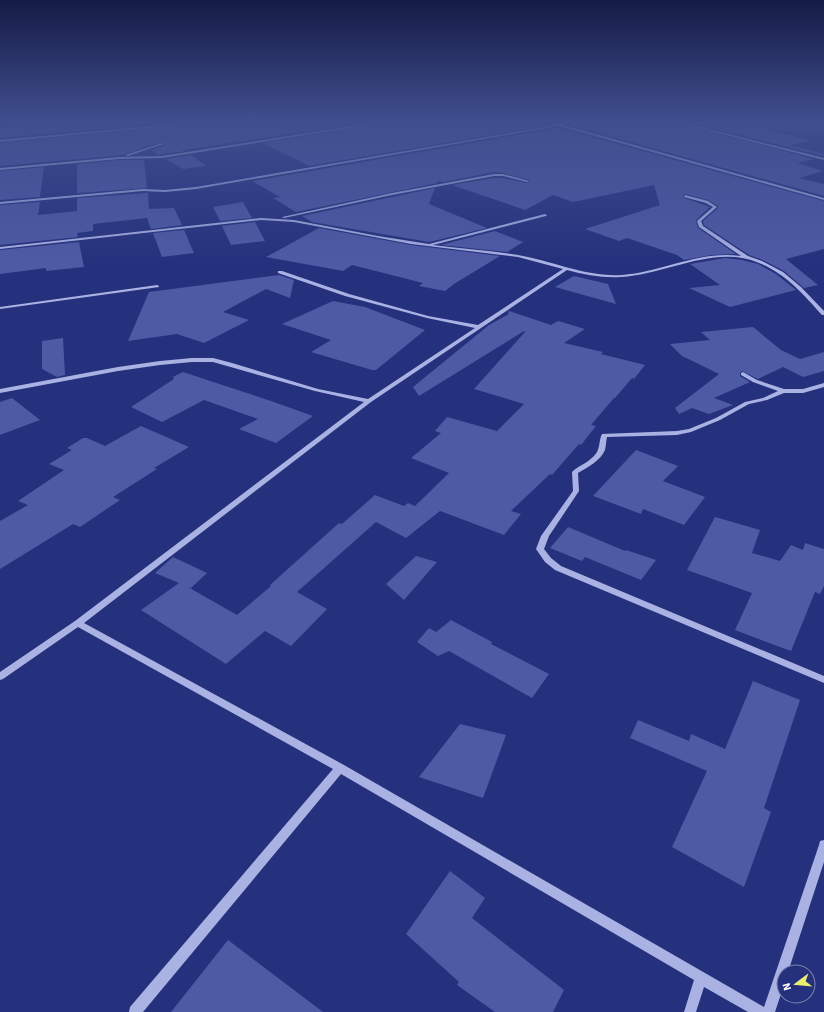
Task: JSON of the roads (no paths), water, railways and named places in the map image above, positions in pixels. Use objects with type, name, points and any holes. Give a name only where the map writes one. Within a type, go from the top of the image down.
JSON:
[{"type":"street","points":[[0,204],[143,190],[165,191],[196,188],[316,167]]},
{"type":"street","points":[[710,167],[824,199]]},
{"type":"street","points":[[276,219],[392,194],[494,175],[515,177],[527,181]]},
{"type":"street","points":[[685,196],[707,202],[715,207],[699,221],[701,227],[748,258],[770,266],[786,277],[824,314]]},
{"type":"street","points":[[427,245],[544,215]]},
{"type":"street","points":[[0,248],[261,219],[276,219],[427,245],[518,256],[603,276],[631,275],[704,259],[738,257],[748,258]]},
{"type":"street","points":[[0,677],[78,623],[369,401],[567,268]]},
{"type":"street","points":[[280,272],[354,297],[427,317],[479,327]]},
{"type":"street","points":[[0,308],[157,286]]},
{"type":"street","points":[[816,305],[824,302]]},
{"type":"street","points":[[0,391],[118,369],[160,363],[213,360],[317,390],[369,401]]},
{"type":"street","points":[[742,374],[755,381],[783,391],[803,391],[824,385]]},
{"type":"street","points":[[783,391],[765,399],[747,403],[718,419],[691,430],[677,433],[604,435],[602,448],[596,457],[575,472],[576,491],[545,536],[540,549],[548,560],[558,568],[824,680]]},
{"type":"street","points":[[78,623],[340,768],[760,1012]]},
{"type":"street","points":[[135,1012],[340,768]]},
{"type":"street","points":[[769,1012],[824,846]]},
{"type":"street","points":[[690,1012],[701,978]]}]
